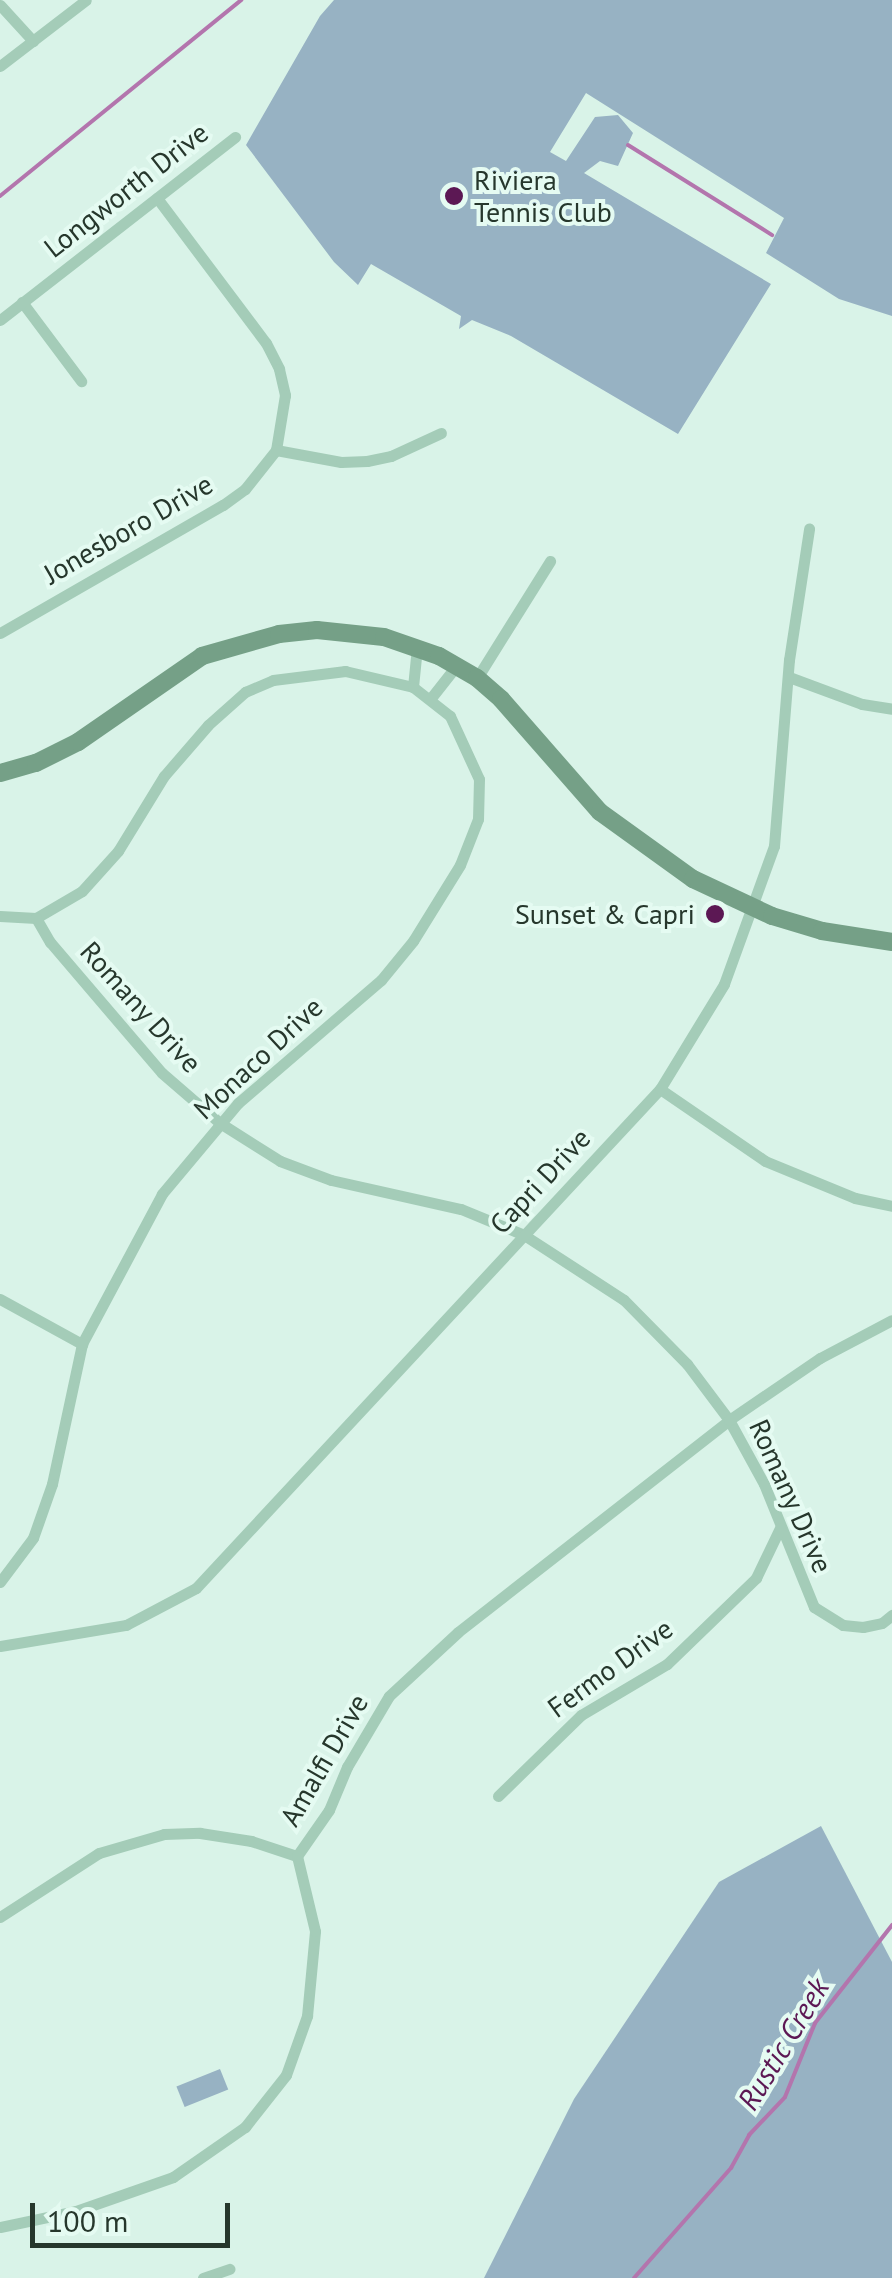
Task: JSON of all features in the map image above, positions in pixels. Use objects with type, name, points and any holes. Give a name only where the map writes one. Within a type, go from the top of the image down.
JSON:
[{"type":"main road","points":[[0,774],[36,763],[78,742],[172,673],[230,647],[317,630],[384,637],[418,647],[477,678],[512,711],[572,785],[623,833],[693,879],[754,909],[822,930],[892,942]]},
{"type":"street","points":[[0,66],[86,0]]},
{"type":"street","points":[[0,5],[33,42]]},
{"type":"street","name":"Longworth Drive","points":[[0,320],[234,137]]},
{"type":"street","points":[[157,198],[266,343],[279,369],[284,394],[276,450],[341,462],[368,461],[403,452],[441,433]]},
{"type":"street","points":[[22,302],[82,381]]},
{"type":"street","name":"Jonesboro Drive","points":[[0,633],[223,505],[245,489],[276,450]]},
{"type":"street","name":"Capri Drive","points":[[0,1646],[126,1624],[196,1588],[660,1089],[724,984],[774,846],[789,677],[809,528]]},
{"type":"street","points":[[477,678],[550,561]]},
{"type":"street","points":[[412,688],[418,647]]},
{"type":"street","points":[[431,698],[457,665]]},
{"type":"street","name":"Monaco Drive","points":[[0,1582],[33,1538],[52,1484],[82,1344],[162,1194],[220,1122],[381,980],[413,941],[460,865],[478,819],[480,779],[450,716],[431,698],[412,688],[345,670],[306,672],[245,692],[223,709],[164,776],[102,872],[82,890],[36,918]]},
{"type":"street","points":[[789,677],[862,704],[892,710]]},
{"type":"street","points":[[0,916],[36,918]]},
{"type":"street","name":"Romany Drive","points":[[36,918],[50,942],[162,1073],[220,1122],[280,1161],[331,1180],[460,1209],[524,1235],[624,1300],[687,1364],[729,1420],[764,1484],[814,1607],[843,1625],[862,1627],[892,1615]]},
{"type":"street","points":[[660,1089],[764,1162],[855,1198],[892,1206]]},
{"type":"street","points":[[0,1298],[82,1344]]},
{"type":"street","name":"Amalfi Drive","points":[[0,2227],[76,2211],[172,2177],[246,2127],[286,2075],[308,2016],[315,1931],[297,1856],[329,1810],[369,1727],[404,1679],[729,1420],[820,1358],[892,1320]]},
{"type":"street","name":"Fermo Drive","points":[[498,1796],[581,1715],[680,1652],[756,1578],[780,1528]]},
{"type":"street","points":[[0,1917],[99,1853],[148,1838],[200,1833],[251,1842],[297,1856]]},
{"type":"street","points":[[202,2278],[229,2268]]},
{"type":"shaded area","name":"Riviera Tennis Club","points":[[334,0],[892,0],[892,316],[839,299],[766,253],[784,218],[586,93],[550,152],[566,161],[595,117],[618,115],[633,133],[618,166],[600,161],[584,173],[771,284],[678,434],[511,336],[472,320],[459,329],[461,316],[371,264],[358,285],[334,262],[246,145],[320,16]]},
{"type":"shaded area","points":[[821,1826],[892,1962],[892,2278],[484,2278],[574,2099],[719,1882]]},
{"type":"shaded area","points":[[220,2069],[228,2089],[185,2107],[176,2087]]},
{"type":"waterway","points":[[0,196],[241,0]]},
{"type":"waterway","points":[[628,145],[772,235]]},
{"type":"waterway","name":"Rustic Creek","points":[[634,2278],[731,2168],[749,2135],[785,2097],[815,2023],[892,1925]]},
{"type":"place","name":"Riviera Tennis Club","points":[[454,196]]},
{"type":"place","name":"Sunset & Capri","points":[[715,914]]}]
